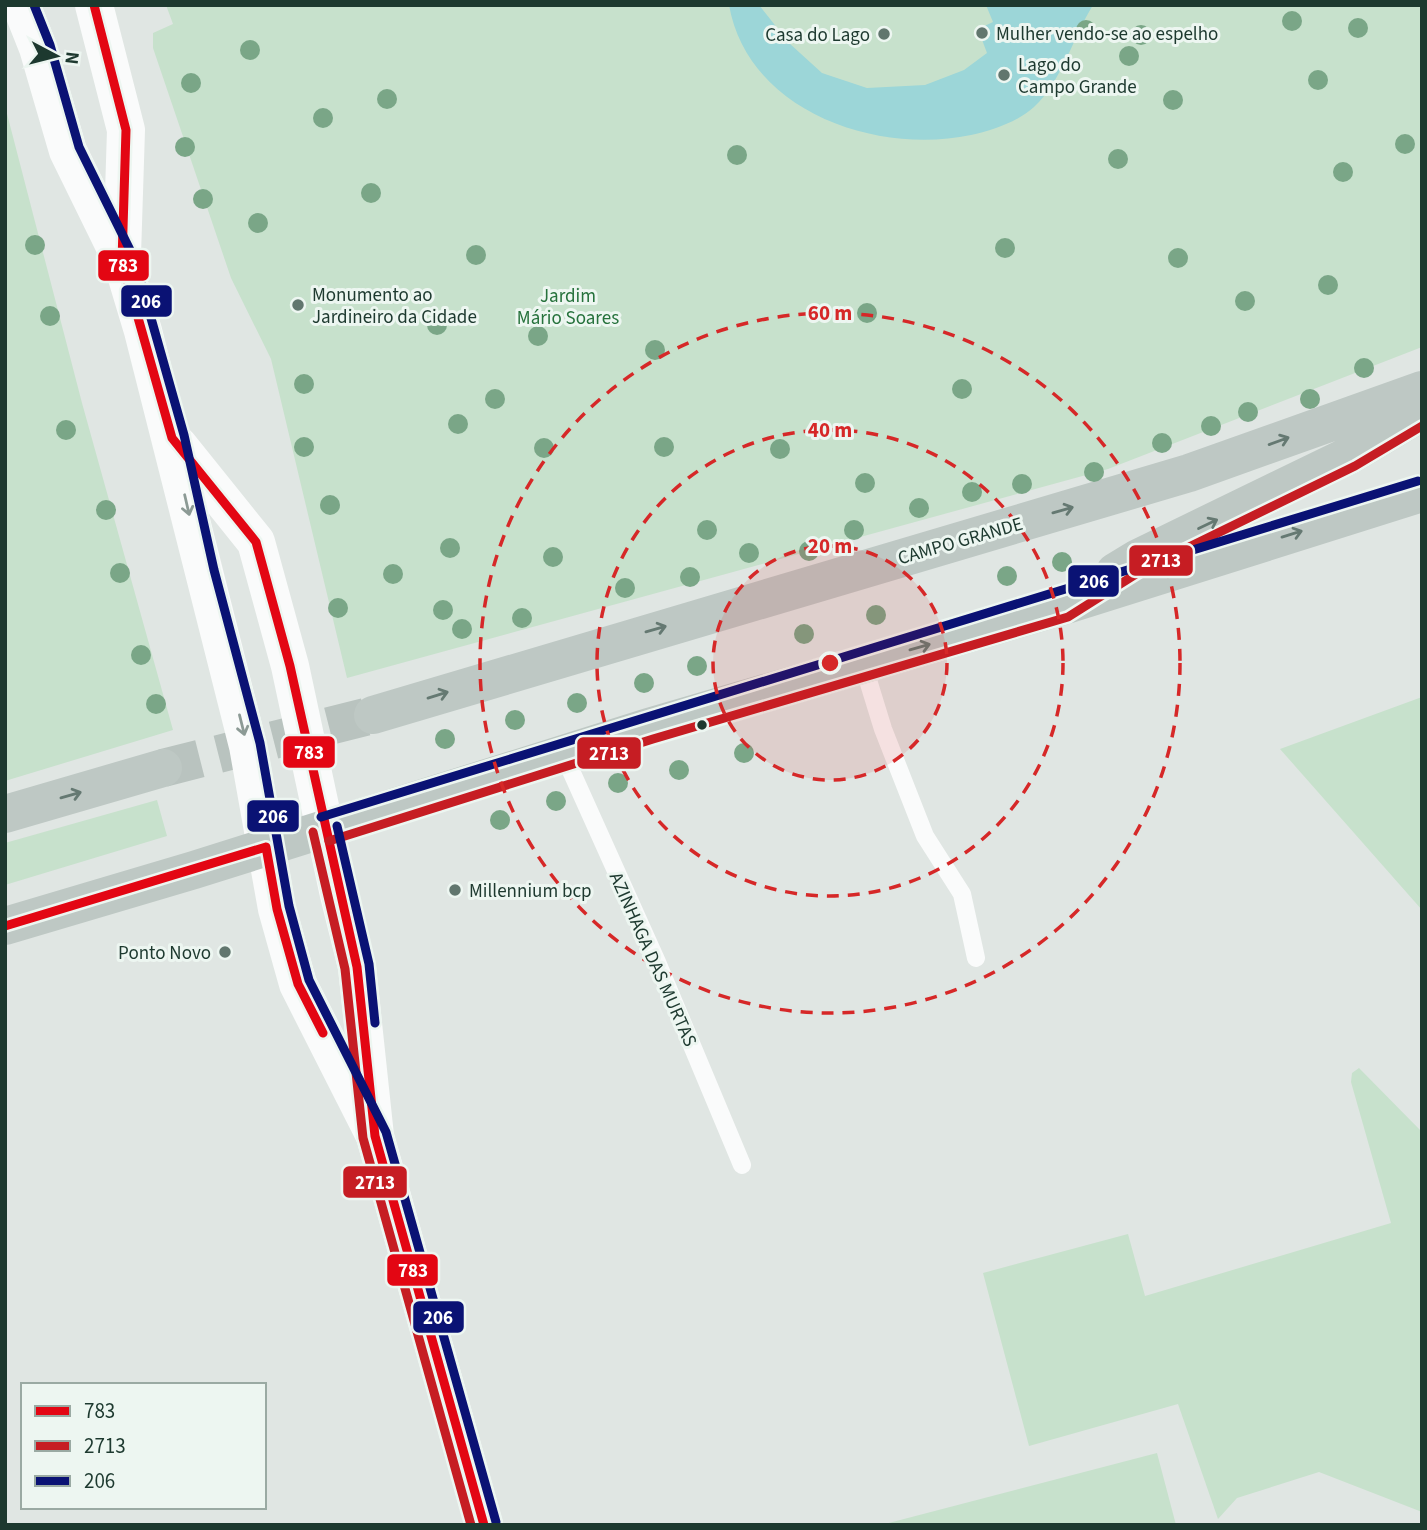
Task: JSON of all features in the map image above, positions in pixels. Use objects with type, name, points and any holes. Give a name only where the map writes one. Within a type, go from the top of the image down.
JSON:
[{"type":"main road","points":[[21,5],[38,48],[68,151],[122,261],[172,438],[202,573],[247,746],[277,909],[298,984],[375,1136]]},
{"type":"main road","points":[[94,5],[126,130],[122,261]]},
{"type":"main road","name":"CAMPO GRANDE","points":[[373,715],[1188,473],[1422,390]]},
{"type":"main road","points":[[1063,606],[1138,558],[1350,455],[1422,412]]},
{"type":"main road","points":[[172,438],[256,542],[290,666],[357,967],[375,1136],[484,1525]]},
{"type":"main road","points":[[5,926],[325,829],[563,753],[1063,606],[1422,493]]},
{"type":"main road","points":[[5,814],[163,768]]},
{"type":"lane","points":[[863,664],[883,729],[925,836],[962,894],[976,958]]},
{"type":"lane","name":"AZINHAGA DAS MURTAS","points":[[563,753],[657,962],[742,1165]]},
{"type":"green space","name":"Jardim Mário Soares","points":[[166,5],[1422,5],[1422,347],[1108,469],[347,678],[271,359],[231,278],[153,48],[153,33],[173,24]]},
{"type":"green space","points":[[5,106],[82,403],[173,730],[5,781]]},
{"type":"green space","points":[[1422,697],[1422,910],[1280,749]]},
{"type":"green space","points":[[157,800],[167,836],[5,885],[5,843]]},
{"type":"green space","points":[[1359,1068],[1422,1132],[1422,1512],[1319,1472],[1237,1498],[1218,1519],[1178,1404],[1029,1446],[983,1273],[1128,1234],[1145,1296],[1391,1223],[1351,1082],[1352,1073]]},
{"type":"green space","points":[[1157,1453],[1176,1525],[881,1525]]},
{"type":"water","name":"Lago do Campo Grande","points":[[729,5],[759,5],[789,43],[822,73],[867,88],[925,85],[964,70],[987,53],[978,29],[993,22],[986,5],[1093,5],[1060,72],[1034,107],[1013,121],[988,131],[934,140],[896,138],[858,131],[822,118],[789,98],[762,73],[741,42]]},
{"type":"tunnel","points":[[163,768],[373,715]]},
{"type":"transit line","name":"206","points":[[34,5],[50,45],[79,147],[134,258],[184,435],[214,570],[260,743],[289,906],[309,980],[386,1132],[496,1522]]},
{"type":"transit line","name":"783","points":[[94,5],[126,130],[122,261],[172,438],[256,542],[290,666],[357,967],[375,1136],[484,1525]]},
{"type":"transit line","name":"2713","points":[[329,841],[653,739],[1068,617],[1144,569],[1355,466],[1422,426]]},
{"type":"transit line","name":"206","points":[[321,817],[1418,481]]},
{"type":"transit line","name":"206","points":[[337,826],[369,964],[375,1023]]},
{"type":"transit line","name":"2713","points":[[313,832],[345,969],[363,1138],[471,1525]]},
{"type":"transit line","name":"783","points":[[266,847],[277,909],[298,984],[323,1033]]},
{"type":"transit line","name":"783","points":[[5,926],[266,847]]},
{"type":"place","name":"Mulher vendo-se ao espelho","points":[[982,33]]},
{"type":"place","name":"Casa do Lago","points":[[884,34]]},
{"type":"place","name":"Lago do Campo Grande","points":[[1004,75]]},
{"type":"place","name":"Monumento ao Jardineiro da Cidade","points":[[298,305]]},
{"type":"place","name":"Millennium bcp","points":[[455,890]]},
{"type":"place","name":"Ponto Novo","points":[[225,952]]}]
